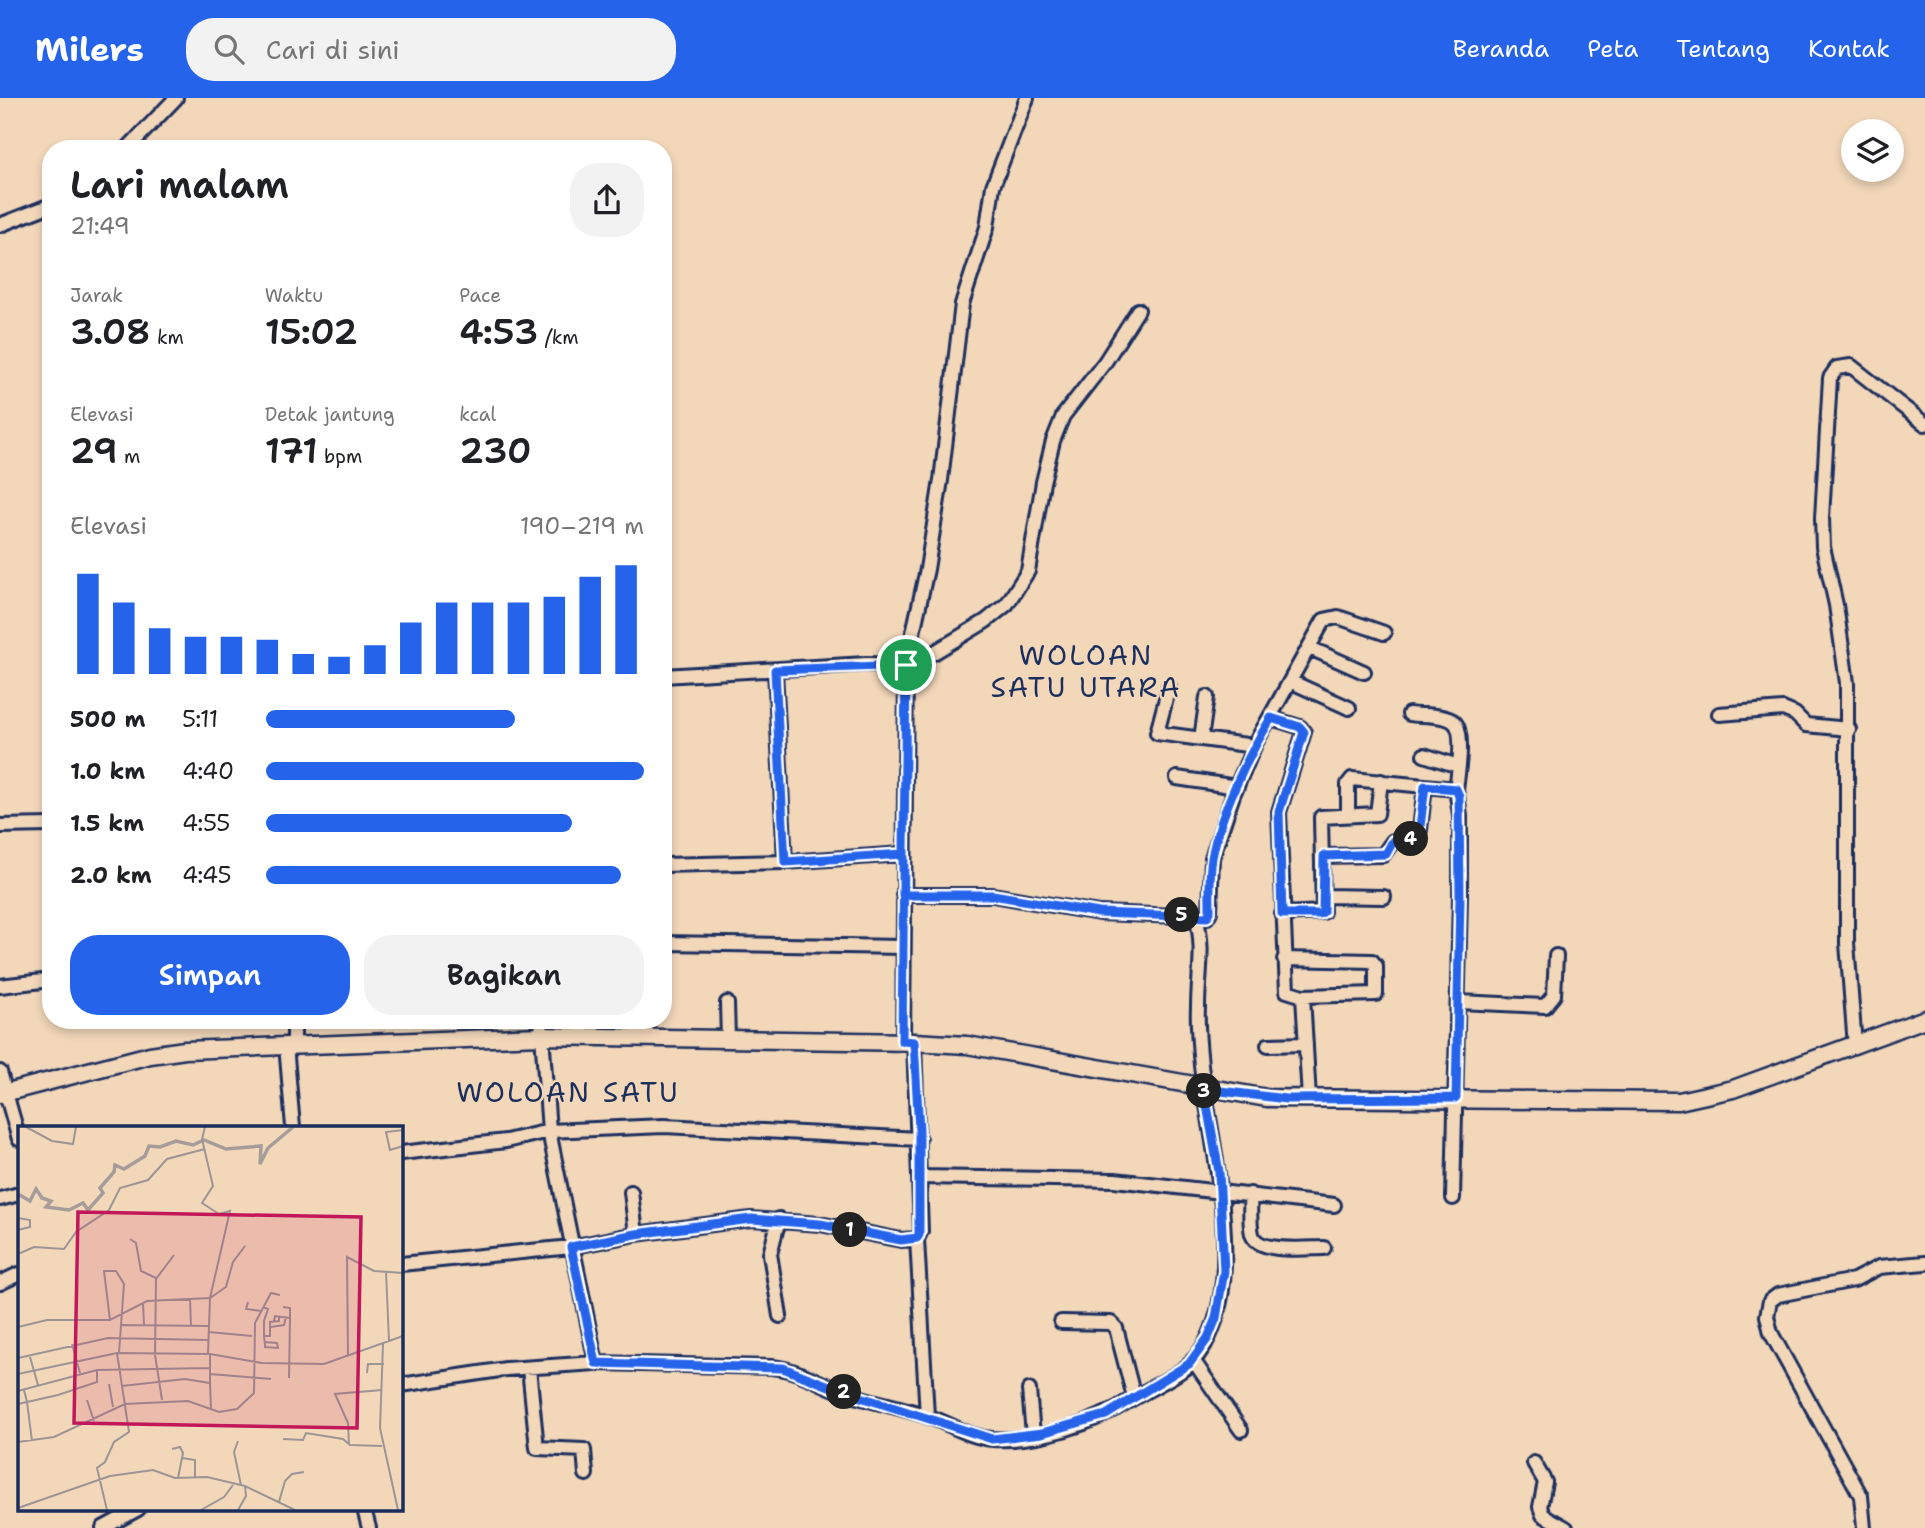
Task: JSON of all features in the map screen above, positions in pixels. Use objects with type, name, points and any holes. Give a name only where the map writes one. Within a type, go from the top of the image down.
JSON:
[{"type":"main road","points":[[558,1029],[728,1039],[908,1042],[987,1048],[1258,1097],[1690,1100],[1733,1089],[1925,1019]]},
{"type":"main road","points":[[3,1093],[150,1055],[526,1029]]},
{"type":"street","points":[[136,140],[176,98]]},
{"type":"street","points":[[927,1416],[917,1238],[921,1231],[919,1139],[908,1042],[903,947],[906,665],[927,569],[941,480],[962,304],[987,228],[993,186],[1027,98]]},
{"type":"street","points":[[0,225],[42,209]]},
{"type":"street","points":[[672,676],[906,665],[935,652],[986,621],[1007,604],[1028,571],[1043,482],[1053,441],[1063,416],[1105,362],[1138,310]]},
{"type":"street","points":[[1855,1046],[1847,943],[1847,682],[1836,606],[1823,547],[1823,455],[1830,378],[1838,368],[1851,366],[1925,424]]},
{"type":"street","points":[[903,895],[993,895],[1099,913],[1207,917],[1210,912],[1212,858],[1237,787],[1254,746],[1292,682],[1324,620],[1330,617],[1384,633]]},
{"type":"street","points":[[1310,648],[1364,672]]},
{"type":"street","points":[[775,670],[785,862]]},
{"type":"street","points":[[1292,682],[1349,708]]},
{"type":"street","points":[[1169,687],[1157,733],[1254,746]]},
{"type":"street","points":[[1201,739],[1208,697]]},
{"type":"street","points":[[1718,714],[1783,709],[1795,714],[1806,726],[1849,729]]},
{"type":"street","points":[[1409,714],[1455,722],[1460,740],[1456,789],[1460,829],[1454,1198]]},
{"type":"street","points":[[1271,718],[1300,727],[1304,732],[1279,812],[1284,959],[1287,991],[1303,996],[1375,996],[1376,964],[1372,961],[1284,959]]},
{"type":"street","points":[[1424,755],[1458,766]]},
{"type":"street","points":[[1177,778],[1237,787]]},
{"type":"street","points":[[1348,814],[1351,779],[1456,789]]},
{"type":"street","points":[[1282,914],[1321,913],[1325,896],[1322,814],[1377,814],[1381,782]]},
{"type":"street","points":[[1324,856],[1383,855],[1393,841],[1416,837],[1420,830],[1425,786]]},
{"type":"street","points":[[0,826],[42,825]]},
{"type":"street","points":[[672,865],[785,862],[903,854]]},
{"type":"street","points":[[1325,896],[1384,897]]},
{"type":"street","points":[[402,1385],[529,1368],[596,1363],[783,1368],[842,1391],[927,1416],[981,1437],[1003,1438],[1033,1434],[1097,1419],[1193,1360],[1208,1338],[1223,1286],[1220,1191],[1210,1112],[1204,1089],[1198,1009],[1201,948],[1196,917]]},
{"type":"street","points":[[672,943],[903,947]]},
{"type":"street","points":[[1458,1002],[1545,1006],[1554,995],[1556,956]]},
{"type":"street","points":[[0,986],[42,980]]},
{"type":"street","points":[[1303,996],[1308,1099]]},
{"type":"street","points":[[727,1003],[728,1039]]},
{"type":"street","points":[[293,1029],[290,1045],[293,1126]]},
{"type":"street","points":[[541,1029],[549,1130],[596,1363]]},
{"type":"street","points":[[1268,1045],[1306,1044]]},
{"type":"street","points":[[0,1072],[3,1093],[18,1136]]},
{"type":"street","points":[[402,1153],[506,1141],[549,1130],[664,1126],[919,1139]]},
{"type":"street","points":[[920,1177],[1115,1180],[1334,1205]]},
{"type":"street","points":[[631,1192],[636,1234]]},
{"type":"street","points":[[0,1199],[18,1194]]},
{"type":"street","points":[[1250,1194],[1252,1236],[1258,1244],[1268,1247],[1324,1248]]},
{"type":"street","points":[[402,1264],[571,1247],[636,1234],[734,1220],[779,1219],[901,1240],[917,1238]]},
{"type":"street","points":[[779,1219],[770,1254],[780,1316]]},
{"type":"street","points":[[1864,1528],[1861,1496],[1771,1333],[1767,1316],[1770,1301],[1778,1295],[1854,1280],[1879,1267],[1925,1264]]},
{"type":"street","points":[[0,1283],[18,1274]]},
{"type":"street","points":[[1061,1322],[1111,1323],[1116,1328],[1134,1397]]},
{"type":"street","points":[[1193,1360],[1241,1430]]},
{"type":"street","points":[[529,1368],[537,1448],[584,1450],[587,1455],[586,1474]]},
{"type":"street","points":[[1029,1390],[1033,1434]]},
{"type":"street","points":[[1534,1463],[1545,1482],[1540,1507],[1543,1516],[1566,1528]]},
{"type":"street","points":[[103,1528],[134,1510]]},
{"type":"street","points":[[364,1510],[369,1528]]},
{"type":"district","name":"WOLOAN SATU UTARA","points":[[1086,671]]},
{"type":"district","name":"WOLOAN SATU","points":[[568,1092]]},
{"type":"route","points":[[906,665],[866,664],[775,670],[785,862],[903,854],[903,895],[993,895],[1099,913],[1207,917],[1210,912],[1212,858],[1220,831],[1256,742],[1271,718],[1300,727],[1304,732],[1279,812],[1282,914],[1319,914],[1323,912],[1325,896],[1324,856],[1386,854],[1393,841],[1413,839],[1419,835],[1425,786],[1456,789],[1459,796],[1456,1098],[1286,1099],[1204,1089],[1219,1172],[1224,1271],[1216,1318],[1208,1338],[1189,1364],[1106,1415],[1083,1424],[1042,1433],[992,1439],[981,1437],[962,1432],[927,1416],[856,1396],[783,1368],[596,1363],[571,1247],[711,1222],[772,1218],[820,1224],[901,1240],[917,1238],[919,1235],[919,1130],[914,1042],[902,1041],[903,854],[906,665]]}]
